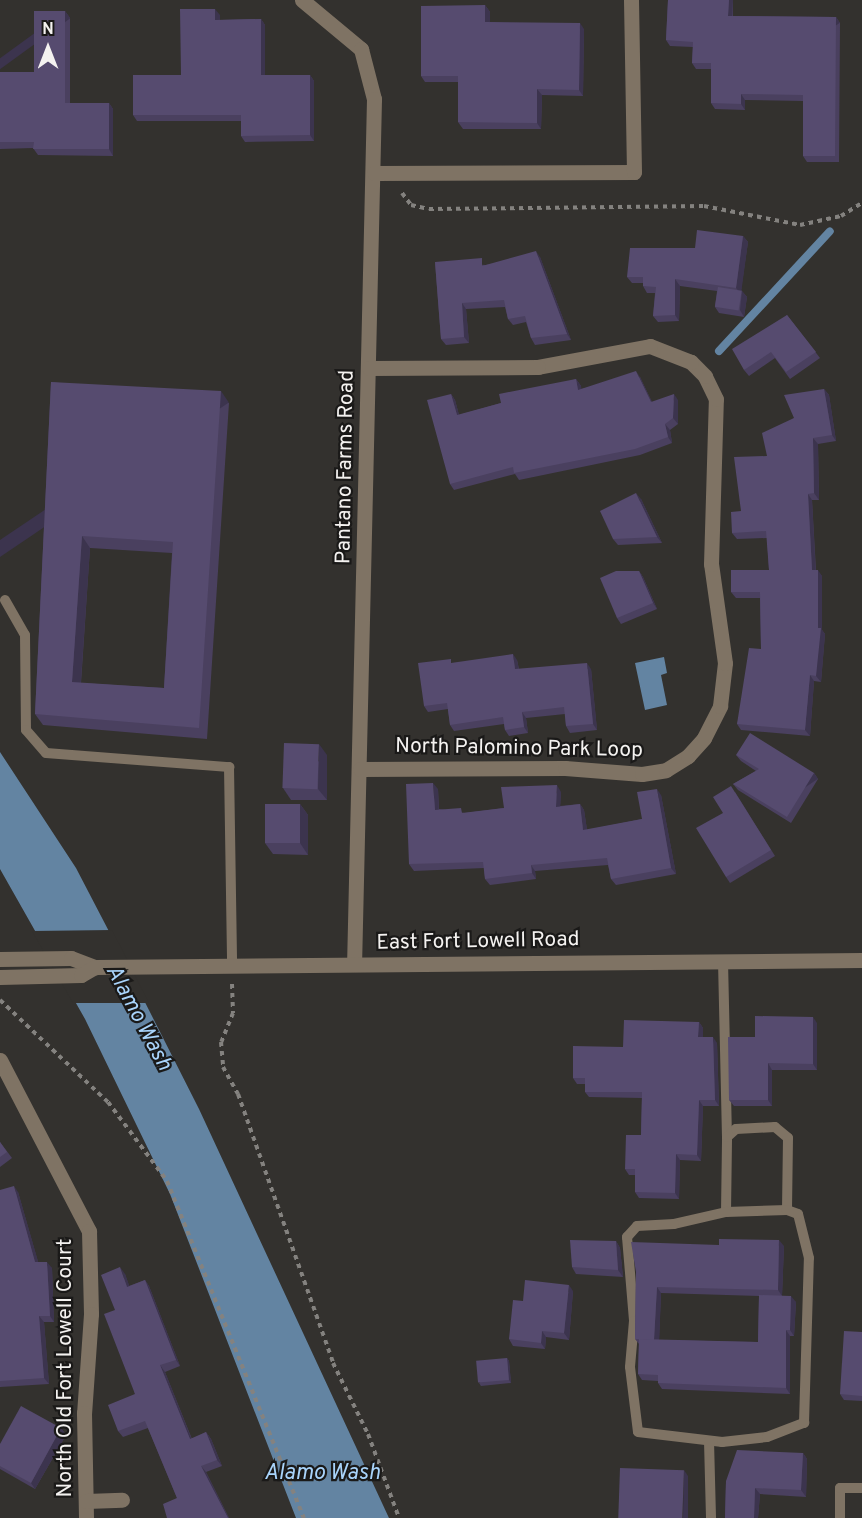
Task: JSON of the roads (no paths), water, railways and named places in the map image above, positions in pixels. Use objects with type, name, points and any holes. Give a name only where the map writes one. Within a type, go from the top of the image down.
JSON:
[{"type":"street","name":"Pantano Farms Road","points":[[302,0],[361,49],[374,99],[354,964]]},
{"type":"street","points":[[374,173],[634,172],[631,0]]},
{"type":"street","name":"North Palomino Park Loop","points":[[360,769],[565,768],[642,774],[666,770],[688,756],[705,738],[720,706],[725,663],[711,564],[716,399],[705,376],[691,362],[650,346],[538,367],[369,368]]},
{"type":"street","name":"East Fort Lowell Road","points":[[0,959],[71,958],[95,967],[161,964],[723,961],[862,957]]},
{"type":"street","name":"East Fort Lowell Road","points":[[0,977],[81,975],[95,967]]},
{"type":"street","name":"North Old Fort Lowell Court","points":[[0,1060],[90,1231],[91,1314],[84,1413],[86,1518]]},
{"type":"street","points":[[86,1501],[122,1500]]},
{"type":"lane","points":[[6,600],[25,635],[26,730],[46,753],[229,767],[232,965]]},
{"type":"lane","points":[[723,961],[727,1137],[726,1212]]},
{"type":"lane","points":[[727,1137],[736,1129],[775,1128],[788,1138],[787,1210]]},
{"type":"lane","points":[[787,1210],[798,1214],[809,1258],[804,1423],[767,1437],[709,1441],[638,1432],[630,1367],[634,1321],[627,1237],[637,1226],[674,1224],[726,1212],[787,1210]]},
{"type":"lane","points":[[709,1441],[711,1518]]},
{"type":"lane","points":[[840,1518],[840,1488],[862,1488]]},
{"type":"water","points":[[664,657],[667,673],[661,675],[667,705],[645,710],[635,663]]},
{"type":"water","name":"Alamo Wash","points":[[0,752],[76,868],[114,941],[199,1109],[389,1518],[296,1518],[170,1194],[85,1019],[0,869]]},
{"type":"waterway","points":[[719,351],[830,231]]}]
